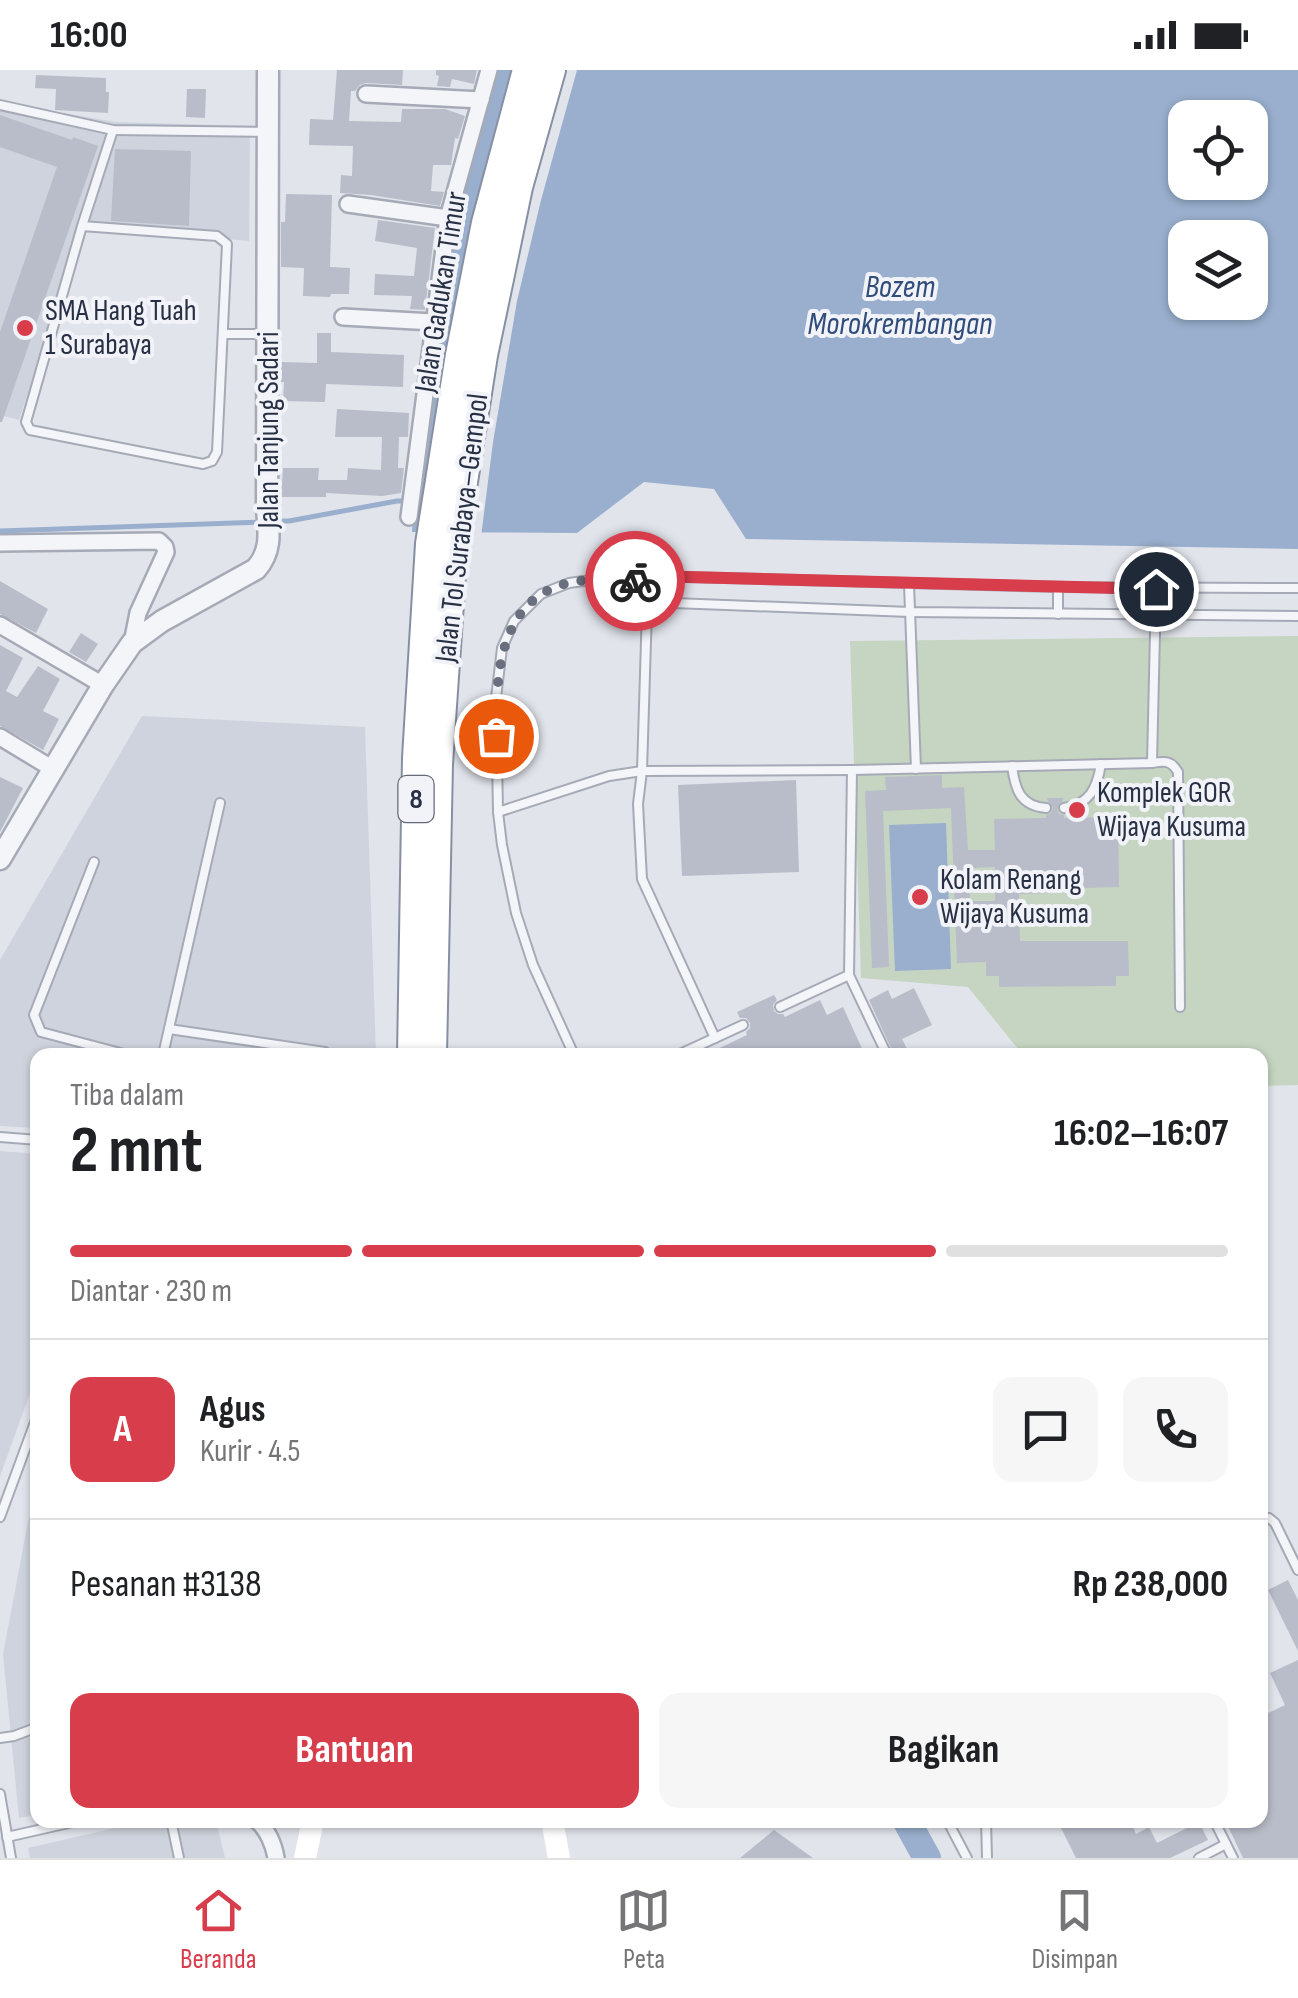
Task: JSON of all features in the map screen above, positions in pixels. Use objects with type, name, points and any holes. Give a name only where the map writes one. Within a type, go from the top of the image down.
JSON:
[{"type":"highway","name":"Jalan Tol Surabaya–Gempol","points":[[412,1048],[417,758],[460,355],[486,223],[527,70]]},
{"type":"highway","name":"Jalan Tol Surabaya–Gempol","points":[[432,1048],[442,544],[518,187],[551,70]]},
{"type":"main road","points":[[305,1858],[311,1828]]},
{"type":"street","name":"Jalan Tanjung Sadari","points":[[0,859],[132,643],[162,620],[256,569],[269,546],[268,70]]},
{"type":"street","name":"Jalan Gadukan Timur","points":[[410,508],[448,218],[489,70]]},
{"type":"street","points":[[366,94],[480,100]]},
{"type":"street","points":[[348,204],[448,218]]},
{"type":"street","points":[[344,317],[433,322]]},
{"type":"street","points":[[0,542],[159,540],[166,552],[138,613],[132,643]]},
{"type":"street","points":[[0,625],[103,685]]},
{"type":"street","points":[[0,738],[53,769]]},
{"type":"street","points":[[264,1828],[276,1858]]},
{"type":"lane","points":[[0,104],[113,130],[267,132]]},
{"type":"lane","points":[[82,226],[217,236],[227,244],[217,452],[212,461],[203,464],[30,430],[26,422],[82,226],[113,130]]},
{"type":"lane","points":[[223,334],[268,334]]},
{"type":"lane","points":[[648,576],[638,804],[642,879],[715,1038]]},
{"type":"lane","points":[[571,1048],[533,966],[516,913],[498,812],[496,698],[502,648],[514,621],[541,594],[569,582],[598,579],[629,583],[648,576],[1156,589],[1298,588]]},
{"type":"lane","points":[[629,583],[648,602],[910,612],[1298,616]]},
{"type":"lane","points":[[908,584],[916,769]]},
{"type":"lane","points":[[1058,587],[1058,614]]},
{"type":"lane","points":[[1152,763],[1156,589]]},
{"type":"lane","points":[[498,812],[609,776],[642,772],[1166,761],[1178,772],[1180,1006]]},
{"type":"lane","points":[[1064,808],[1077,806],[1088,798],[1097,785],[1101,764]]},
{"type":"lane","points":[[1012,766],[1015,788],[1024,801],[1046,808]]},
{"type":"lane","points":[[852,770],[849,976],[884,1048]]},
{"type":"lane","points":[[165,1048],[220,803]]},
{"type":"lane","points":[[94,862],[34,1015],[41,1032],[102,1048]]},
{"type":"lane","points":[[780,1008],[849,976]]},
{"type":"lane","points":[[693,1048],[743,1025]]},
{"type":"lane","points":[[169,1028],[299,1048]]},
{"type":"lane","points":[[0,1138],[30,1140]]},
{"type":"lane","points":[[0,1517],[30,1436]]},
{"type":"lane","points":[[1268,1518],[1275,1523],[1298,1570]]},
{"type":"lane","points":[[0,1738],[30,1731]]},
{"type":"lane","points":[[0,1794],[12,1858]]},
{"type":"lane","points":[[7,1837],[47,1828]]},
{"type":"lane","points":[[173,1828],[179,1858]]},
{"type":"lane","points":[[952,1828],[967,1858]]},
{"type":"lane","points":[[986,1828],[988,1858]]},
{"type":"lane","points":[[1218,1828],[1233,1858]]},
{"type":"lane","points":[[1199,1858],[1226,1844]]},
{"type":"shaded area","name":"SMA Hang Tuah 1 Surabaya","points":[[0,102],[116,122],[250,126],[249,241],[83,226],[19,420],[0,415]]},
{"type":"shaded area","points":[[142,716],[365,727],[376,1048],[30,1048],[30,1128],[0,1126],[0,960]]},
{"type":"shaded area","points":[[0,1151],[30,1153],[30,1393],[0,1476]]},
{"type":"shaded area","points":[[30,1516],[30,1816],[19,1818],[3,1654]]},
{"type":"shaded area","points":[[115,1828],[218,1828],[225,1858],[30,1858],[28,1848]]},
{"type":"green space","name":"Komplek GOR Wijaya Kusuma","points":[[1298,636],[1298,1085],[1268,1086],[1268,1048],[1017,1048],[968,987],[861,978],[850,641]]},
{"type":"water","name":"Bozem Morokrembangan","points":[[495,70],[1298,70],[1298,549],[746,539],[714,489],[644,482],[577,533],[412,532],[449,224]]},
{"type":"water","name":"Kolam Renang Wijaya Kusuma","points":[[946,823],[951,969],[895,971],[889,825]]},
{"type":"pier","points":[[519,70],[577,70],[517,301],[481,537],[426,531]]},
{"type":"building","points":[[337,70],[403,70],[402,85],[366,83],[351,91],[349,121],[401,122],[402,109],[445,109],[465,116],[458,139],[455,138],[451,165],[433,165],[431,191],[444,192],[440,206],[340,193],[341,175],[352,176],[353,146],[309,145],[310,119],[333,120]]},
{"type":"building","points":[[436,70],[477,70],[474,84],[452,79],[450,87],[437,86]]},
{"type":"building","points":[[36,75],[106,78],[108,113],[55,110],[56,89],[35,88]]},
{"type":"building","points":[[187,89],[206,89],[205,118],[186,117]]},
{"type":"building","points":[[0,115],[98,146],[2,422],[0,332],[57,167],[0,147]]},
{"type":"building","points":[[115,149],[191,151],[189,226],[111,221]]},
{"type":"building","points":[[286,194],[332,195],[330,267],[350,268],[349,294],[303,296],[304,268],[281,267],[281,222],[285,222]]},
{"type":"building","points":[[378,220],[435,228],[425,310],[410,309],[412,296],[374,295],[375,274],[414,276],[417,248],[375,241]]},
{"type":"building","points":[[317,333],[331,333],[331,352],[404,355],[403,387],[326,384],[325,402],[283,401],[281,362],[317,363]]},
{"type":"building","points":[[337,409],[409,413],[408,437],[399,437],[398,468],[404,468],[401,493],[281,497],[283,468],[319,468],[318,480],[347,480],[348,468],[381,470],[382,437],[335,437]]},
{"type":"building","points":[[0,581],[48,609],[36,633],[0,614]]},
{"type":"building","points":[[81,633],[98,644],[86,662],[69,652]]},
{"type":"building","points":[[0,645],[23,658],[6,691],[17,697],[38,666],[60,679],[43,711],[59,719],[43,750],[0,726]]},
{"type":"building","points":[[942,775],[942,788],[964,787],[968,850],[995,850],[994,819],[1046,818],[1053,808],[1046,798],[1064,798],[1057,809],[1064,818],[1118,817],[1119,887],[1019,894],[1020,941],[1128,941],[1129,976],[1116,976],[1116,986],[999,987],[999,976],[986,976],[986,962],[957,963],[951,808],[883,811],[889,967],[872,968],[865,791],[886,790],[885,777]],"holes":[[[995,867],[995,901],[970,901],[969,868]]]},
{"type":"building","points":[[0,777],[23,788],[0,832]]},
{"type":"building","points":[[796,780],[799,872],[682,876],[678,785]]},
{"type":"building","points":[[914,988],[932,1025],[902,1039],[906,1048],[891,1048],[869,1000],[888,990],[892,999]]},
{"type":"building","points":[[774,995],[774,1011],[785,1017],[820,1000],[827,1015],[843,1007],[862,1048],[720,1048],[747,1035],[750,1023],[737,1012]]},
{"type":"building","points":[[1288,1580],[1298,1600],[1298,1651],[1268,1590]]},
{"type":"building","points":[[1298,1660],[1298,1858],[1243,1858],[1229,1828],[1268,1828],[1268,1713],[1285,1705],[1270,1673]]},
{"type":"building","points":[[1061,1828],[1133,1828],[1136,1834],[1150,1828],[1157,1843],[1187,1828],[1202,1828],[1208,1840],[1170,1858],[1076,1858]]},
{"type":"building","points":[[774,1830],[813,1858],[740,1858]]},
{"type":"waterway","points":[[273,521],[410,501]]},
{"type":"waterway","points":[[0,531],[262,522]]},
{"type":"waterway","points":[[910,1828],[927,1858]]},
{"type":"way so far","points":[[496,736],[502,648],[514,621],[541,594],[569,582],[635,581]]},
{"type":"place","name":"SMA Hang Tuah 1 Surabaya","points":[[25,328]]},
{"type":"place","name":"Komplek GOR Wijaya Kusuma","points":[[1077,810]]},
{"type":"place","name":"Kolam Renang Wijaya Kusuma","points":[[920,897]]},
{"type":"route","points":[[635,581],[648,576],[1156,589]]}]
